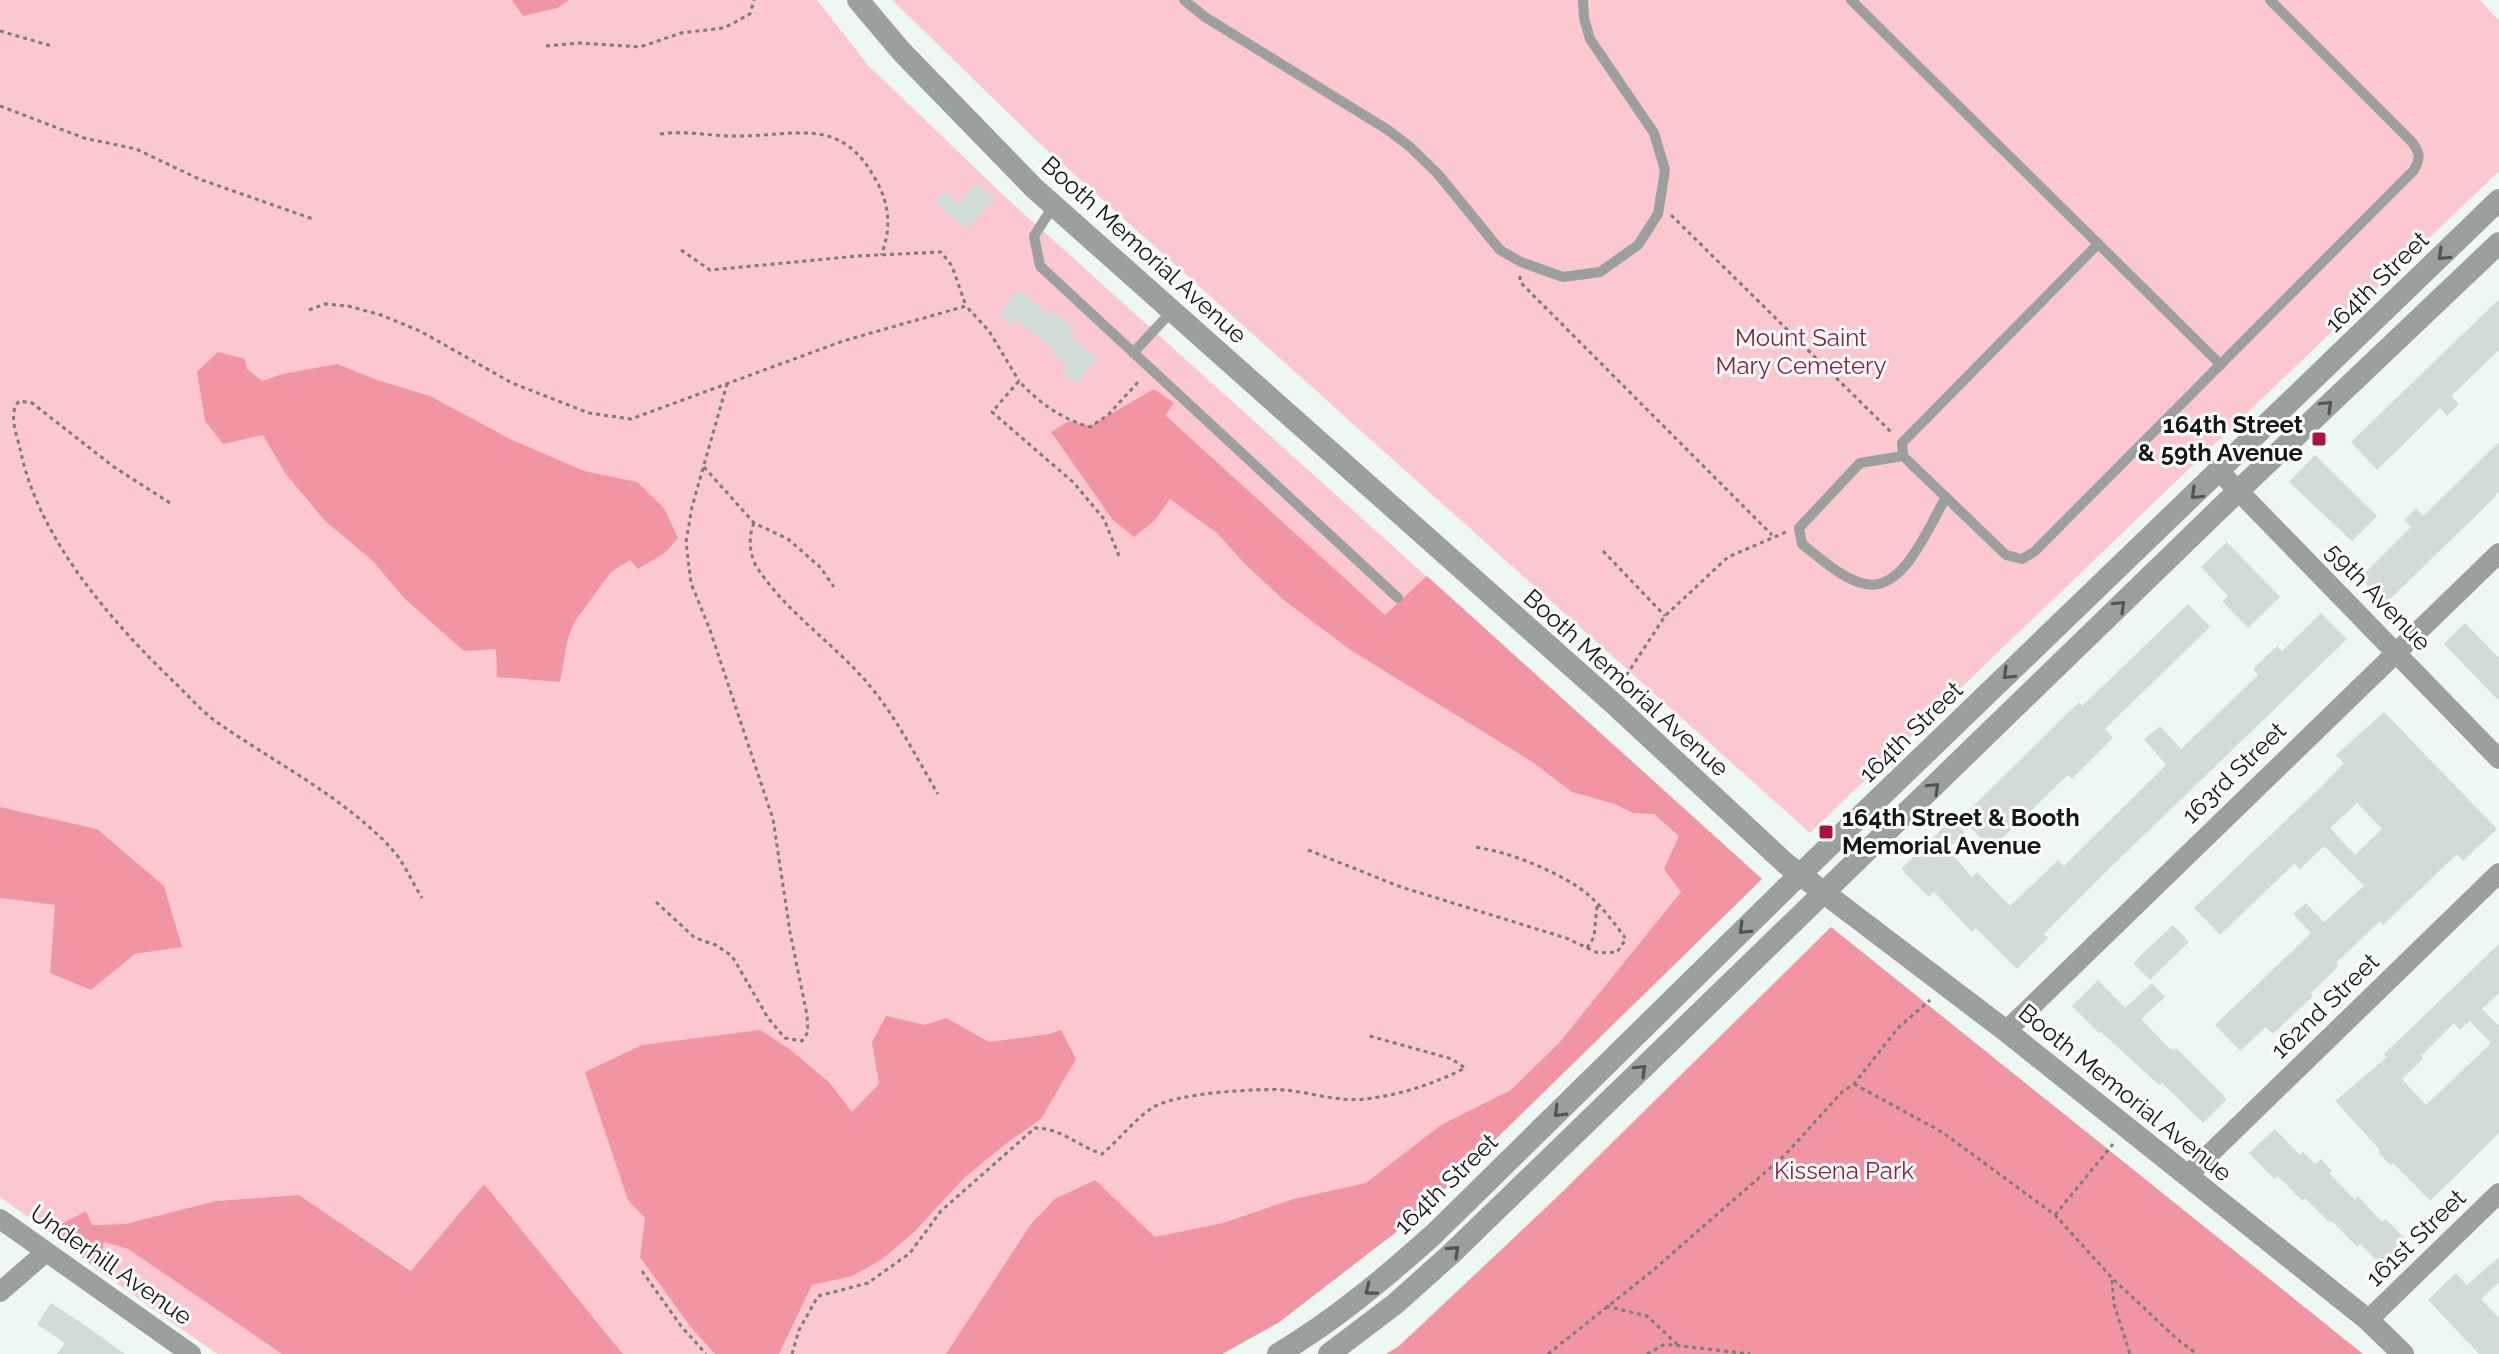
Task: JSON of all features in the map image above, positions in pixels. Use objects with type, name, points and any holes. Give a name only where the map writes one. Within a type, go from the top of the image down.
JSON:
[{"type":"street","name":"Booth Memorial Avenue","points":[[858,0],[901,51],[1054,205],[1614,704],[1800,875],[2006,1031],[2368,1320],[2403,1354]]},
{"type":"street","name":"164th Street","points":[[1278,1354],[1315,1332],[1434,1234],[1800,875],[2499,200]]},
{"type":"street","points":[[1329,1354],[1395,1304],[1452,1253],[2238,491],[2499,243]]},
{"type":"street","name":"59th Avenue","points":[[2219,471],[2499,759]]},
{"type":"street","name":"163rd Street","points":[[2006,1031],[2499,553]]},
{"type":"street","name":"162nd Street","points":[[2187,1176],[2499,873]]},
{"type":"street","name":"161st Street","points":[[2368,1320],[2499,1193]]},
{"type":"street","name":"Underhill Avenue","points":[[0,1219],[191,1354]]},
{"type":"street","points":[[0,1292],[46,1252]]},
{"type":"lane","points":[[1184,0],[1205,17],[1388,130],[1438,174],[1500,250],[1521,262],[1563,277],[1600,272],[1638,245],[1658,214],[1665,170],[1654,133],[1590,39],[1583,0]]},
{"type":"lane","points":[[1851,0],[2221,365]]},
{"type":"lane","points":[[2098,244],[1902,443],[1903,456],[2006,555],[2022,559],[2034,552],[2414,170],[2420,160],[2419,150],[2411,141],[2270,0]]},
{"type":"lane","points":[[1054,205],[1034,236],[1040,266],[1398,598]]},
{"type":"lane","points":[[1133,353],[1172,311]]},
{"type":"lane","points":[[1903,456],[1860,463],[1799,528],[1802,544],[1831,566],[1864,584],[1879,584],[1891,580],[1906,566],[1946,497]]},
{"type":"path","points":[[546,46],[579,43],[640,47],[681,33],[724,28],[750,14],[754,0]]},
{"type":"path","points":[[0,31],[52,46]]},
{"type":"path","points":[[0,106],[84,138],[136,149],[199,179],[313,219]]},
{"type":"path","points":[[660,134],[677,131],[708,136],[755,137],[802,131],[836,137],[860,154],[885,197],[888,218],[881,255]]},
{"type":"path","points":[[1660,204],[1902,443]]},
{"type":"path","points":[[681,250],[710,270],[941,252],[952,266],[966,306],[989,331],[1019,381],[1033,397],[1069,421],[1090,427],[1108,415],[1150,369]]},
{"type":"path","points":[[1521,262],[1520,282],[1772,535]]},
{"type":"path","points":[[309,310],[325,304],[348,306],[381,315],[420,331],[512,383],[589,413],[631,419],[843,341],[966,306]]},
{"type":"path","points":[[1019,381],[992,412],[1074,483],[1104,519],[1119,556]]},
{"type":"path","points":[[656,902],[695,938],[716,945],[732,956],[768,1018],[785,1038],[802,1041],[808,1032],[807,1015],[790,932],[773,819],[691,583],[686,542],[692,507],[727,384]]},
{"type":"path","points":[[170,503],[114,467],[32,403],[19,401],[15,406],[13,414],[23,462],[41,508],[63,550],[130,640],[215,721],[327,794],[392,848],[422,898]]},
{"type":"path","points":[[704,467],[754,523],[788,539],[820,567],[834,587]]},
{"type":"path","points":[[754,523],[749,536],[756,567],[785,602],[868,684],[899,724],[938,794]]},
{"type":"path","points":[[1620,685],[1665,616],[1728,557],[1772,535],[1799,528]]},
{"type":"path","points":[[1603,551],[1665,616]]},
{"type":"path","points":[[1308,850],[1401,887],[1566,938],[1598,953],[1617,952],[1626,939],[1608,916],[1576,886],[1492,850],[1475,847]]},
{"type":"path","points":[[1587,948],[1594,937],[1597,906]]},
{"type":"path","points":[[1548,1354],[1651,1272],[1784,1156],[1842,1092],[1854,1084],[1898,1028],[1930,1000]]},
{"type":"path","points":[[792,1354],[799,1330],[818,1296],[868,1283],[910,1253],[941,1211],[1035,1128],[1051,1128],[1088,1150],[1102,1154],[1153,1108],[1173,1100],[1210,1094],[1283,1090],[1362,1100],[1400,1093],[1442,1080],[1465,1068],[1452,1059],[1366,1035]]},
{"type":"path","points":[[1854,1084],[1942,1132],[2055,1215],[2112,1278],[2197,1354]]},
{"type":"path","points":[[2055,1215],[2113,1144]]},
{"type":"path","points":[[642,1271],[681,1326],[706,1354]]},
{"type":"path","points":[[2112,1278],[2114,1304],[2130,1354]]},
{"type":"path","points":[[1606,1306],[1647,1316],[1679,1346]]},
{"type":"path","points":[[1647,1354],[1665,1344],[1750,1354]]},
{"type":"green space","points":[[0,0],[817,0],[868,65],[1000,192],[1762,879],[1417,1216],[1278,1323],[1222,1354],[623,1354],[484,1184],[412,1271],[299,1195],[216,1201],[125,1224],[91,1225],[86,1211],[48,1231],[0,1197],[0,898],[56,905],[50,972],[91,990],[135,954],[181,947],[97,829],[0,807]]},
{"type":"green space","points":[[512,0],[569,0],[557,8],[523,16]]},
{"type":"green space","name":"Mount Saint Mary Cemetery","points":[[892,0],[2480,0],[2499,21],[2499,171],[1810,833],[1037,141]]},
{"type":"green space","points":[[218,352],[245,359],[247,369],[262,381],[337,364],[430,396],[510,439],[584,471],[637,482],[664,508],[678,538],[666,552],[638,569],[630,560],[611,572],[575,621],[568,638],[560,682],[497,677],[496,649],[464,651],[404,598],[372,560],[325,521],[285,473],[263,435],[223,444],[205,421],[197,372]]},
{"type":"green space","points":[[1154,389],[1174,403],[1165,415],[1385,615],[1427,576],[1762,879],[1417,1216],[1278,1323],[1222,1354],[946,1354],[1031,1224],[1055,1199],[1095,1180],[1155,1237],[1223,1223],[1294,1199],[1366,1183],[1441,1125],[1511,1090],[1559,1043],[1681,892],[1664,869],[1679,836],[1654,814],[1633,813],[1615,804],[1572,792],[1534,763],[1352,651],[1285,601],[1217,533],[1170,499],[1154,521],[1134,537],[1113,520],[1051,432],[1069,421],[1090,426]]},
{"type":"green space","points":[[0,807],[97,829],[164,886],[182,947],[135,954],[91,990],[50,973],[55,905],[0,898]]},
{"type":"green space","name":"Kissena Park","points":[[1831,927],[2363,1354],[1386,1354],[1399,1346],[1556,1198]]},
{"type":"green space","points":[[886,1016],[925,1025],[946,1018],[989,1042],[1061,1030],[1076,1059],[1041,1119],[965,1177],[914,1232],[881,1260],[852,1276],[812,1285],[779,1354],[715,1354],[690,1326],[640,1257],[645,1218],[628,1200],[585,1072],[642,1045],[760,1030],[788,1048],[829,1082],[852,1112],[879,1084],[872,1042]]},
{"type":"green space","points":[[484,1184],[623,1354],[282,1354],[128,1249],[104,1242],[98,1270],[48,1231],[86,1211],[92,1225],[125,1224],[216,1201],[299,1195],[411,1271]]},
{"type":"green space","points":[[104,1242],[128,1249],[282,1354],[217,1354],[98,1270]]},
{"type":"building","points":[[976,183],[995,199],[966,230],[934,202],[944,190],[959,203]]},
{"type":"building","points":[[1019,289],[1048,314],[1052,310],[1075,329],[1069,335],[1098,358],[1076,384],[1062,373],[1067,366],[1052,353],[1054,350],[1016,320],[1011,325],[998,314]]},
{"type":"building","points":[[2499,299],[2499,350],[2451,396],[2459,404],[2447,416],[2440,408],[2377,470],[2351,442]]},
{"type":"building","points":[[2499,442],[2499,491],[2496,496],[2385,604],[2360,578],[2411,527],[2404,520],[2416,508],[2423,516]]},
{"type":"building","points":[[2315,455],[2377,516],[2352,541],[2289,482]]},
{"type":"building","points":[[2227,542],[2280,597],[2248,628],[2222,601],[2228,596],[2201,567]]},
{"type":"building","points":[[2188,604],[2210,627],[2105,729],[2113,738],[2072,779],[2068,775],[1991,849],[1961,818],[2079,702],[2082,706]]},
{"type":"building","points":[[2321,613],[2347,639],[2044,934],[2048,938],[2017,969],[1976,928],[1972,932],[1934,892],[1929,897],[1901,869],[1952,819],[1965,832],[1948,849],[1972,877],[1977,872],[2010,906],[2058,860],[2064,866],[2166,765],[2144,739],[2160,726],[2181,749],[2258,675],[2253,669],[2277,646],[2282,651]]},
{"type":"building","points":[[2465,623],[2499,658],[2499,701],[2444,644]]},
{"type":"building","points":[[2384,712],[2497,829],[2463,861],[2457,854],[2383,925],[2380,921],[2336,963],[2338,965],[2334,971],[2311,993],[2313,996],[2273,1034],[2266,1027],[2240,1051],[2215,1025],[2311,933],[2293,914],[2306,903],[2324,922],[2364,886],[2324,846],[2300,869],[2294,864],[2220,935],[2194,908],[2344,763],[2336,755]],"holes":[[[2357,803],[2382,829],[2355,855],[2330,828]]]},
{"type":"building","points":[[2173,925],[2189,942],[2150,980],[2133,963]]},
{"type":"building","points":[[2499,944],[2499,993],[2482,1009],[2499,1026],[2499,1133],[2430,1201],[2393,1163],[2390,1165],[2335,1101],[2387,1057],[2384,1054]],"holes":[[[2470,1021],[2491,1043],[2426,1105],[2402,1079],[2454,1023],[2460,1030]]]},
{"type":"building","points":[[2098,980],[2125,1008],[2152,983],[2165,997],[2141,1019],[2169,1048],[2176,1048],[2227,1099],[2203,1123],[2162,1083],[2159,1085],[2072,1006]]},
{"type":"building","points":[[2275,1129],[2300,1155],[2303,1152],[2315,1164],[2321,1159],[2332,1171],[2329,1173],[2355,1200],[2358,1196],[2382,1222],[2386,1219],[2410,1244],[2384,1268],[2305,1198],[2302,1201],[2278,1176],[2274,1179],[2249,1153]]},
{"type":"building","points":[[2499,1257],[2499,1282],[2481,1299],[2499,1318],[2499,1354],[2479,1354],[2428,1300],[2456,1273],[2467,1285]]},
{"type":"building","points":[[51,1303],[125,1354],[57,1354],[65,1343],[37,1324]]},
{"type":"place","name":"164th Street & 59th Avenue","points":[[2319,439]]},
{"type":"place","name":"164th Street & Booth Memorial Avenue","points":[[1826,832]]}]
